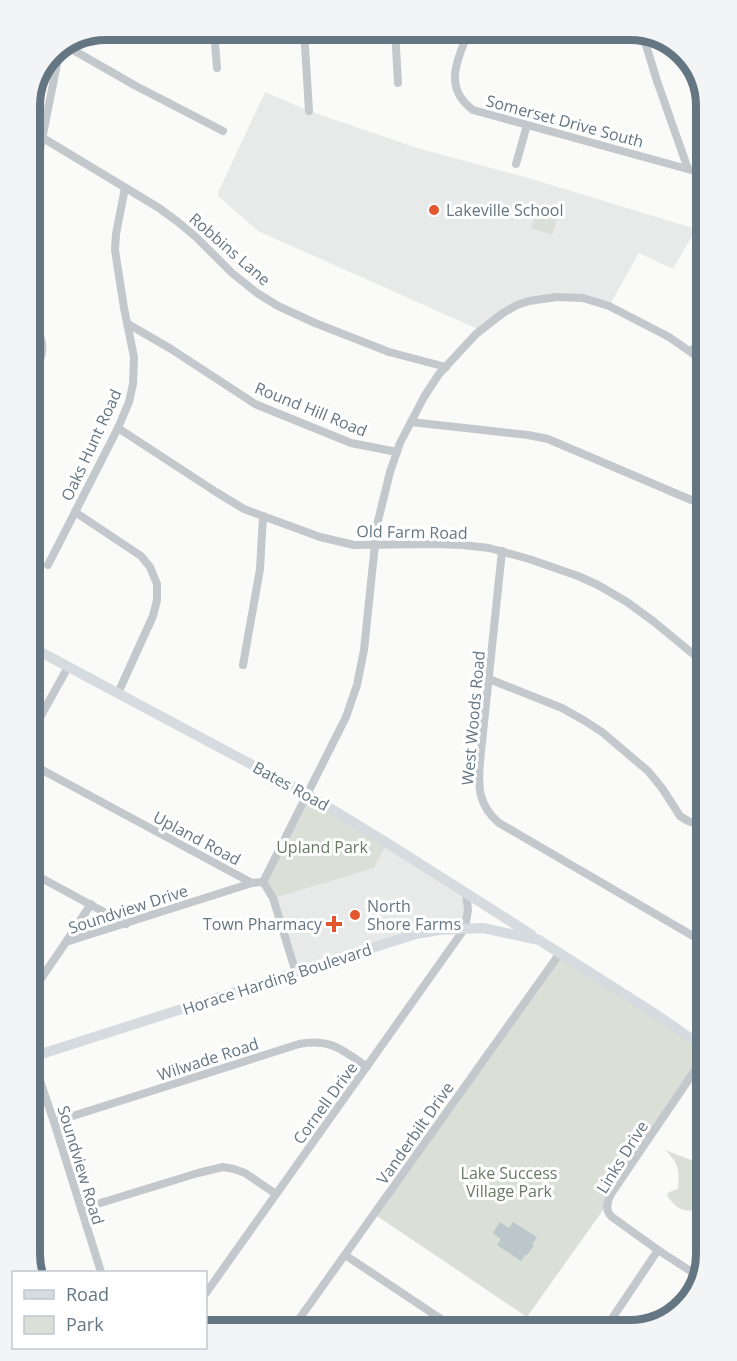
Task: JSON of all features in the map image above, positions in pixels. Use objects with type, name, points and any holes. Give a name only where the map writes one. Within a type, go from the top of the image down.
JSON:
[{"type":"street","points":[[215,40],[217,68]]},
{"type":"street","points":[[305,40],[309,111]]},
{"type":"street","points":[[396,41],[398,83]]},
{"type":"street","name":"Somerset Drive South","points":[[465,41],[455,71],[454,82],[459,97],[473,110],[696,171]]},
{"type":"street","points":[[646,43],[657,81],[688,169]]},
{"type":"street","points":[[73,50],[223,131]]},
{"type":"street","points":[[41,148],[57,63]]},
{"type":"street","points":[[516,164],[527,125]]},
{"type":"street","name":"Robbins Lane","points":[[43,138],[159,208],[196,237],[232,273],[278,306],[389,352],[446,367]]},
{"type":"street","name":"Oaks Hunt Road","points":[[48,565],[118,428],[134,384],[135,366],[115,250],[125,188]]},
{"type":"street","points":[[296,973],[273,898],[262,882],[346,717],[357,686],[377,525],[400,443],[424,397],[446,367],[476,334],[503,313],[529,301],[557,297],[583,298],[609,306],[647,324],[696,355]]},
{"type":"street","name":"Round Hill Road","points":[[128,324],[255,404],[351,443],[397,452]]},
{"type":"street","points":[[41,336],[43,347],[41,358]]},
{"type":"street","points":[[691,351],[696,346]]},
{"type":"street","points":[[411,422],[548,439],[696,502]]},
{"type":"street","name":"Old Farm Road","points":[[118,428],[244,509],[341,543],[463,545],[502,551],[579,576],[627,602],[696,656]]},
{"type":"street","points":[[75,512],[141,556],[150,567],[157,584],[157,600],[153,616],[118,693]]},
{"type":"street","points":[[243,666],[260,569],[263,516]]},
{"type":"street","name":"West Woods Road","points":[[502,551],[478,782],[481,798],[489,814],[499,823],[696,938]]},
{"type":"street","name":"Bates Road","points":[[41,652],[307,794],[539,940]]},
{"type":"street","points":[[40,717],[68,667]]},
{"type":"street","points":[[489,679],[561,708],[602,732],[648,771],[680,816],[696,824]]},
{"type":"street","name":"Upland Road","points":[[40,769],[252,883],[262,882]]},
{"type":"street","points":[[40,877],[126,924]]},
{"type":"street","name":"Soundview Drive","points":[[40,980],[66,942],[252,883]]},
{"type":"street","points":[[465,928],[468,910],[466,893]]},
{"type":"street","points":[[66,942],[91,904]]},
{"type":"street","name":"Horace Harding Boulevard","points":[[40,1055],[416,934],[465,928],[483,928],[539,940],[696,1042]]},
{"type":"street","name":"Cornell Drive","points":[[207,1292],[465,928]]},
{"type":"street","name":"Vanderbilt Drive","points":[[298,1320],[560,953]]},
{"type":"street","name":"Wilwade Road","points":[[54,1122],[310,1042],[333,1046],[367,1067]]},
{"type":"street","name":"Links Drive","points":[[694,1273],[609,1214],[608,1209],[611,1194],[696,1068]]},
{"type":"street","name":"Soundview Road","points":[[40,1075],[100,1271]]},
{"type":"street","points":[[81,1209],[222,1167],[245,1173],[276,1194]]},
{"type":"street","points":[[611,1320],[658,1250]]},
{"type":"street","points":[[345,1255],[442,1320]]},
{"type":"shaded area","name":"Lakeville School","points":[[265,92],[309,111],[417,148],[525,177],[696,229],[673,269],[639,253],[609,306],[583,298],[529,301],[480,330],[258,231],[217,195]]},
{"type":"shaded area","points":[[386,845],[464,895],[466,908],[464,925],[297,972],[275,898],[374,868]]},
{"type":"shaded area","points":[[500,1222],[509,1228],[513,1222],[537,1237],[532,1244],[534,1245],[521,1261],[497,1245],[501,1239],[493,1233]]},
{"type":"green space","points":[[538,205],[559,212],[552,235],[531,228],[534,219],[530,217],[532,210],[536,211]]},
{"type":"green space","name":"Upland Park","points":[[308,797],[386,845],[374,868],[275,898],[264,881]]},
{"type":"green space","name":"Lake Success Village Park","points":[[560,953],[696,1042],[696,1065],[608,1203],[527,1317],[374,1214]]},
{"type":"green space","points":[[665,1150],[696,1161],[696,1209],[688,1211],[678,1207],[667,1195],[678,1189],[679,1176],[673,1159]]},
{"type":"place","name":"Lakeville School","points":[[434,210]]},
{"type":"place","name":"North Shore Farms","points":[[355,915]]},
{"type":"place","name":"Town Pharmacy","points":[[334,924]]}]
